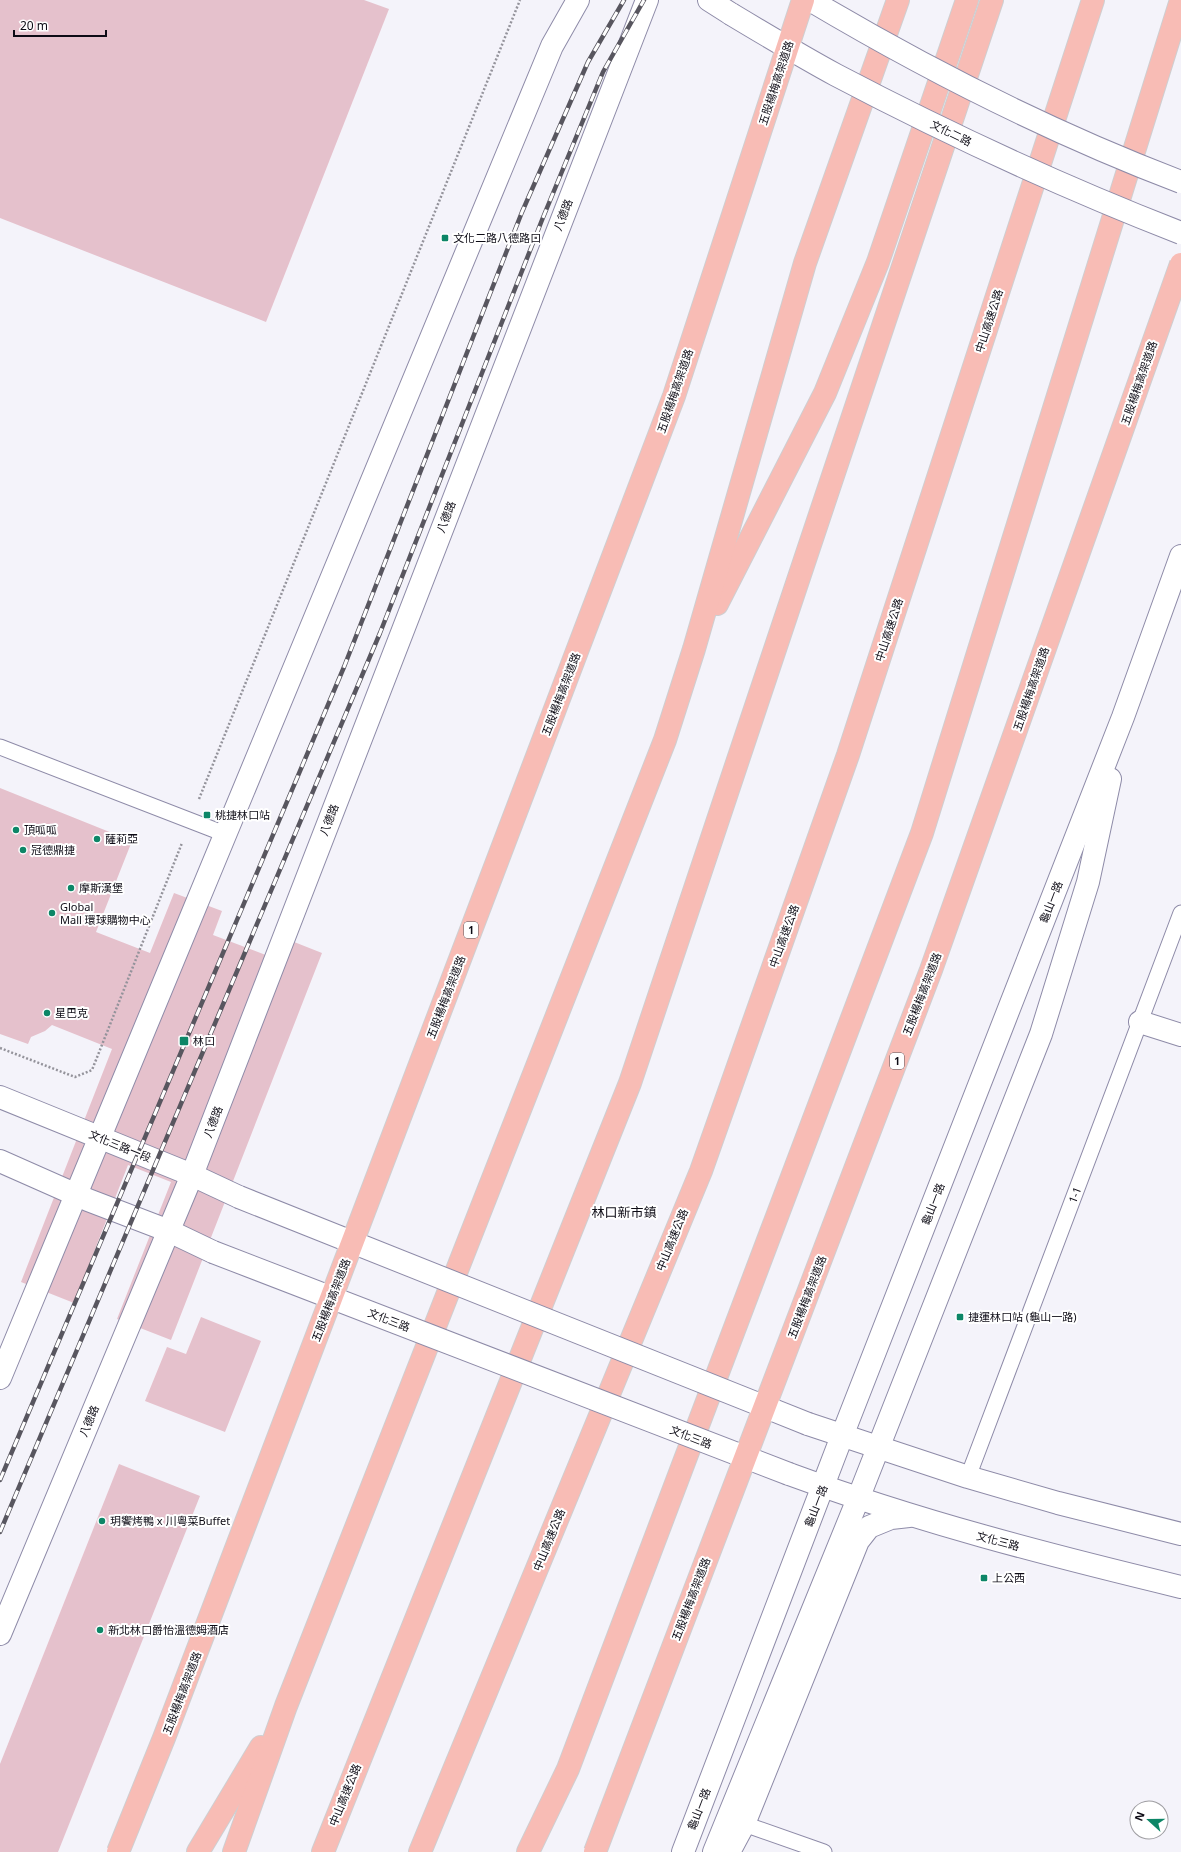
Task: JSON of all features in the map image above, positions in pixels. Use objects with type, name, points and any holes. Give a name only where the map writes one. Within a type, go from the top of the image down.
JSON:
[{"type":"highway","name":"五股楊梅高架道路","points":[[118,1852],[164,1738],[674,396],[803,0]]},
{"type":"highway","points":[[234,1852],[286,1706],[665,740],[694,649],[805,263],[898,0]]},
{"type":"highway","points":[[694,649],[825,393],[878,262],[967,0]]},
{"type":"highway","name":"中山高速公路","points":[[323,1852],[630,1083],[992,0]]},
{"type":"highway","name":"中山高速公路","points":[[420,1852],[703,1163],[848,755],[1093,0]]},
{"type":"highway","points":[[528,1852],[568,1769],[922,833],[1181,0]]},
{"type":"highway","name":"五股楊梅高架道路","points":[[595,1852],[932,970],[1181,264]]},
{"type":"highway","points":[[198,1852],[286,1706]]},
{"type":"street","points":[[0,1378],[552,46],[578,0]]},
{"type":"street","name":"八德路","points":[[0,1634],[192,1175],[647,0]]},
{"type":"street","name":"文化二路","points":[[709,0],[835,75],[964,140],[1105,203],[1181,233]]},
{"type":"street","points":[[810,0],[847,22],[978,93],[1118,158],[1181,182]]},
{"type":"street","name":"龜山一路","points":[[683,1852],[842,1436],[1123,717],[1181,556]]},
{"type":"street","points":[[714,1852],[879,1448],[1041,1034],[1088,882],[1123,717]]},
{"type":"street","points":[[1140,1022],[1181,1035]]},
{"type":"street","name":"文化三路一段","points":[[0,1097],[192,1175],[239,1197],[808,1424],[842,1436]]},
{"type":"street","points":[[0,1162],[169,1231]]},
{"type":"street","name":"文化三路","points":[[169,1231],[212,1252],[823,1487],[985,1538],[1181,1587]]},
{"type":"street","points":[[842,1436],[968,1477],[1058,1503],[1181,1534]]},
{"type":"street","points":[[729,1852],[744,1824],[858,1541],[869,1527],[891,1518],[912,1516]]},
{"type":"lane","points":[[0,747],[225,834]]},
{"type":"lane","name":"1-1","points":[[968,1477],[1181,913]]},
{"type":"lane","points":[[744,1824],[824,1852]]},
{"type":"path","points":[[0,1048],[75,1077],[92,1070],[190,821],[520,0]]},
{"type":"building","points":[[0,0],[364,0],[389,9],[266,322],[0,218]]},
{"type":"building","points":[[0,788],[132,841],[96,932],[150,953],[174,893],[222,911],[213,935],[271,957],[279,936],[322,953],[171,1340],[117,1319],[171,1182],[128,1165],[74,1303],[21,1282],[112,1049],[52,1025],[45,1031],[31,1037],[28,1044],[0,1034]]},
{"type":"building","points":[[201,1317],[261,1341],[225,1432],[145,1401],[167,1347],[186,1354]]},
{"type":"building","name":"新北林口爵怡溫德姆酒店","points":[[119,1464],[200,1496],[58,1852],[0,1852],[0,1764]]},
{"type":"railway","points":[[0,1480],[344,667],[522,212],[588,62],[624,0]]},
{"type":"railway","points":[[0,1532],[380,633],[542,220],[603,72],[644,0]]},
{"type":"place","name":"文化二路八德路口","points":[[445,238]]},
{"type":"place","name":"桃捷林口站","points":[[207,815]]},
{"type":"place","name":"頂呱呱","points":[[16,830]]},
{"type":"place","name":"薩莉亞","points":[[97,839]]},
{"type":"place","name":"冠德鼎捷","points":[[23,850]]},
{"type":"place","name":"摩斯漢堡","points":[[71,888]]},
{"type":"place","name":"Global Mall 環球購物中心","points":[[52,913]]},
{"type":"place","name":"星巴克","points":[[47,1013]]},
{"type":"place","name":"林口","points":[[184,1041]]},
{"type":"place","name":"捷運林口站 (龜山一路)","points":[[960,1317]]},
{"type":"place","name":"玥饗烤鴨 x 川粵菜Buffet","points":[[102,1521]]},
{"type":"place","name":"上公西","points":[[984,1578]]},
{"type":"place","name":"新北林口爵怡溫德姆酒店","points":[[100,1630]]},
{"type":"district","name":"林口新市鎮","points":[[624,1212]]}]
